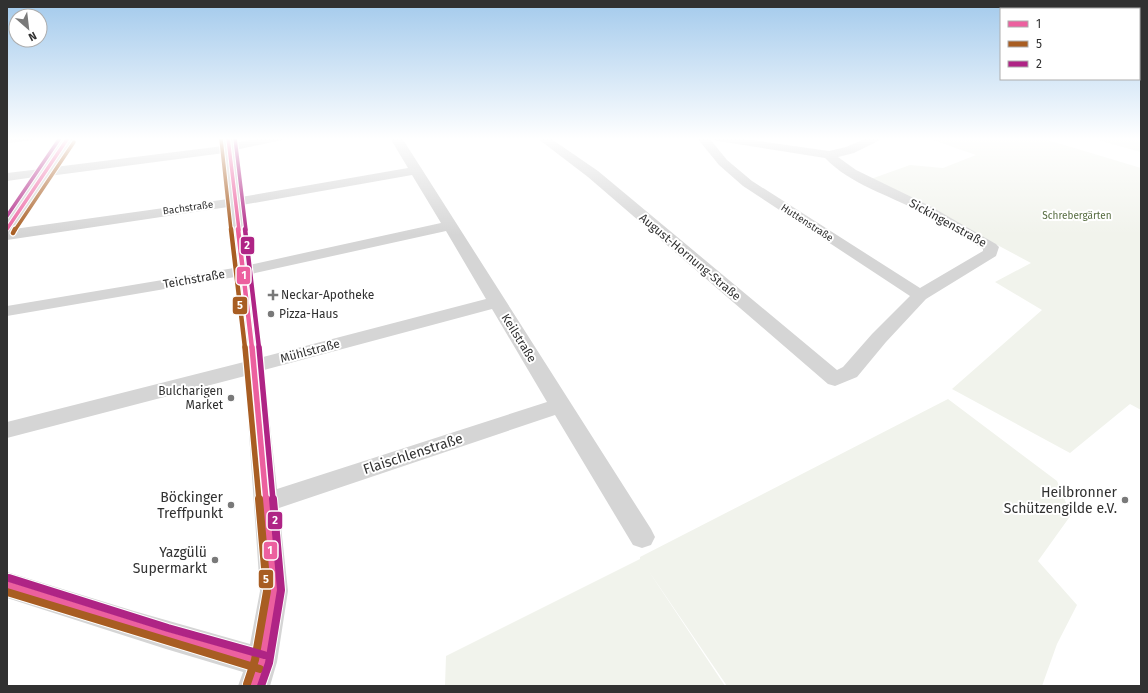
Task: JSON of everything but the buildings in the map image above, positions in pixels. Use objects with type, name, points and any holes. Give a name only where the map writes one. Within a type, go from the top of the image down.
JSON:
[{"type":"street","points":[[7,177],[55,170]]},
{"type":"street","points":[[7,585],[120,621],[261,678],[274,591],[254,366],[242,271],[232,170]]},
{"type":"street","name":"Bachstraße","points":[[7,235],[235,202],[414,170]]},
{"type":"street","name":"Keilstraße","points":[[416,170],[642,537]]},
{"type":"street","name":"August-Hornung-Straße","points":[[588,170],[835,379]]},
{"type":"street","name":"Huttenstraße","points":[[732,170],[753,187],[920,295]]},
{"type":"street","name":"Sickingenstraße","points":[[835,379],[850,372],[879,338],[920,295],[990,253],[991,247],[925,209],[848,170]]},
{"type":"street","points":[[7,229],[44,172]]},
{"type":"street","name":"Teichstraße","points":[[7,311],[242,271],[450,226]]},
{"type":"street","name":"Mühlstraße","points":[[7,430],[497,302]]},
{"type":"street","name":"Flaischlenstraße","points":[[266,503],[561,405]]},
{"type":"green space","name":"Schrebergärten","points":[[895,170],[1141,170],[1141,410],[1130,404],[1070,453],[952,389],[1042,310],[995,282],[1031,263],[930,209],[868,180]]},
{"type":"green space","points":[[948,399],[1057,481],[1071,515],[1038,561],[1077,605],[1057,644],[1042,686],[727,686],[648,570],[725,686],[445,686],[446,656],[640,559],[640,557]]},
{"type":"transit line","name":"2","points":[[7,216],[38,170]]},
{"type":"transit line","name":"1","points":[[7,229],[46,170]]},
{"type":"transit line","name":"5","points":[[13,233],[55,170]]},
{"type":"transit line","name":"5","points":[[225,170],[247,367],[267,591],[255,660],[247,684]]},
{"type":"transit line","name":"1","points":[[232,170],[254,366],[274,591],[262,662],[254,686]]},
{"type":"transit line","name":"2","points":[[239,170],[261,365],[281,590],[269,663],[261,686]]},
{"type":"transit line","name":"2","points":[[9,578],[168,628],[264,655]]},
{"type":"transit line","name":"1","points":[[7,585],[166,635],[262,662]]},
{"type":"transit line","name":"5","points":[[7,592],[260,669]]},
{"type":"place","name":"Neckar-Apotheke","points":[[273,295]]},
{"type":"place","name":"Pizza-Haus","points":[[271,314]]},
{"type":"place","name":"Bulcharigen Market","points":[[231,398]]},
{"type":"place","name":"Heilbronner Schützengilde e.V.","points":[[1125,500]]},
{"type":"place","name":"Böckinger Treffpunkt","points":[[231,505]]},
{"type":"place","name":"Yazgülü Supermarkt","points":[[215,560]]}]
